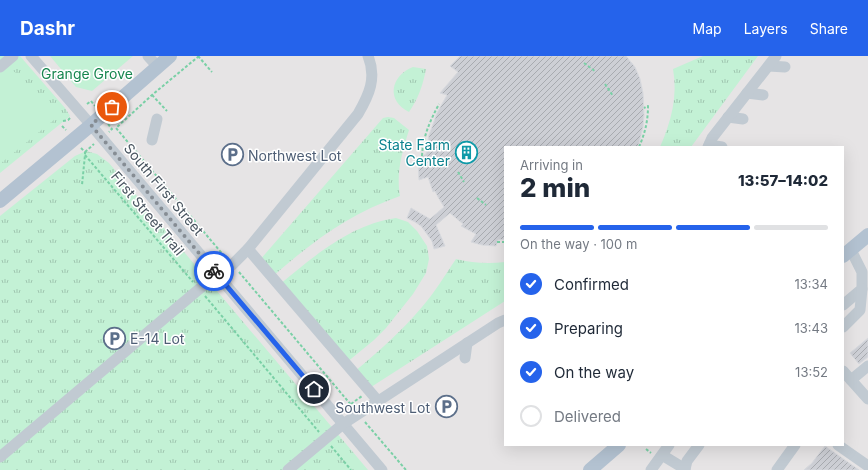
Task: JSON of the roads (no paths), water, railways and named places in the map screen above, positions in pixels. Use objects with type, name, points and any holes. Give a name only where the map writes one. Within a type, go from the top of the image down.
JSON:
[{"type":"main road","points":[[0,201],[91,125],[170,56]]},
{"type":"main road","points":[[847,253],[868,235]]},
{"type":"main road","points":[[590,470],[618,446]]},
{"type":"street","points":[[0,67],[13,56]]},
{"type":"street","name":"South First Street","points":[[31,56],[382,470]]},
{"type":"street","points":[[148,56],[158,67]]},
{"type":"street","points":[[708,146],[712,138],[776,56]]},
{"type":"street","points":[[0,457],[217,274],[232,264],[248,249],[266,219],[349,118],[366,100],[363,92],[371,87],[372,74],[366,63]]},
{"type":"street","points":[[769,66],[785,67]]},
{"type":"street","points":[[747,93],[762,95]]},
{"type":"street","points":[[728,117],[743,119]]},
{"type":"street","points":[[152,140],[158,119]]},
{"type":"street","points":[[248,249],[378,401]]},
{"type":"street","points":[[844,326],[860,310],[862,289],[862,272],[847,253]]},
{"type":"street","points":[[844,304],[862,289]]},
{"type":"street","points":[[288,470],[343,424],[502,322]]},
{"type":"street","points":[[496,337],[502,322]]},
{"type":"street","points":[[465,358],[467,344]]},
{"type":"street","points":[[435,377],[437,363]]},
{"type":"street","points":[[851,380],[868,366]]},
{"type":"street","points":[[844,372],[868,399]]},
{"type":"street","points":[[404,397],[406,383]]},
{"type":"street","points":[[651,470],[668,446]]},
{"type":"street","points":[[662,455],[685,470],[687,460],[698,446]]},
{"type":"street","points":[[777,470],[794,446]]},
{"type":"street","points":[[839,446],[868,466]]},
{"type":"place","name":"State Farm Center","points":[[466,152]]},
{"type":"place","name":"Northwest Lot","points":[[232,155]]},
{"type":"place","name":"E-14 Lot","points":[[114,338]]},
{"type":"place","name":"Southwest Lot","points":[[446,407]]},
{"type":"park label","name":"Grange Grove","points":[[87,73]]}]
